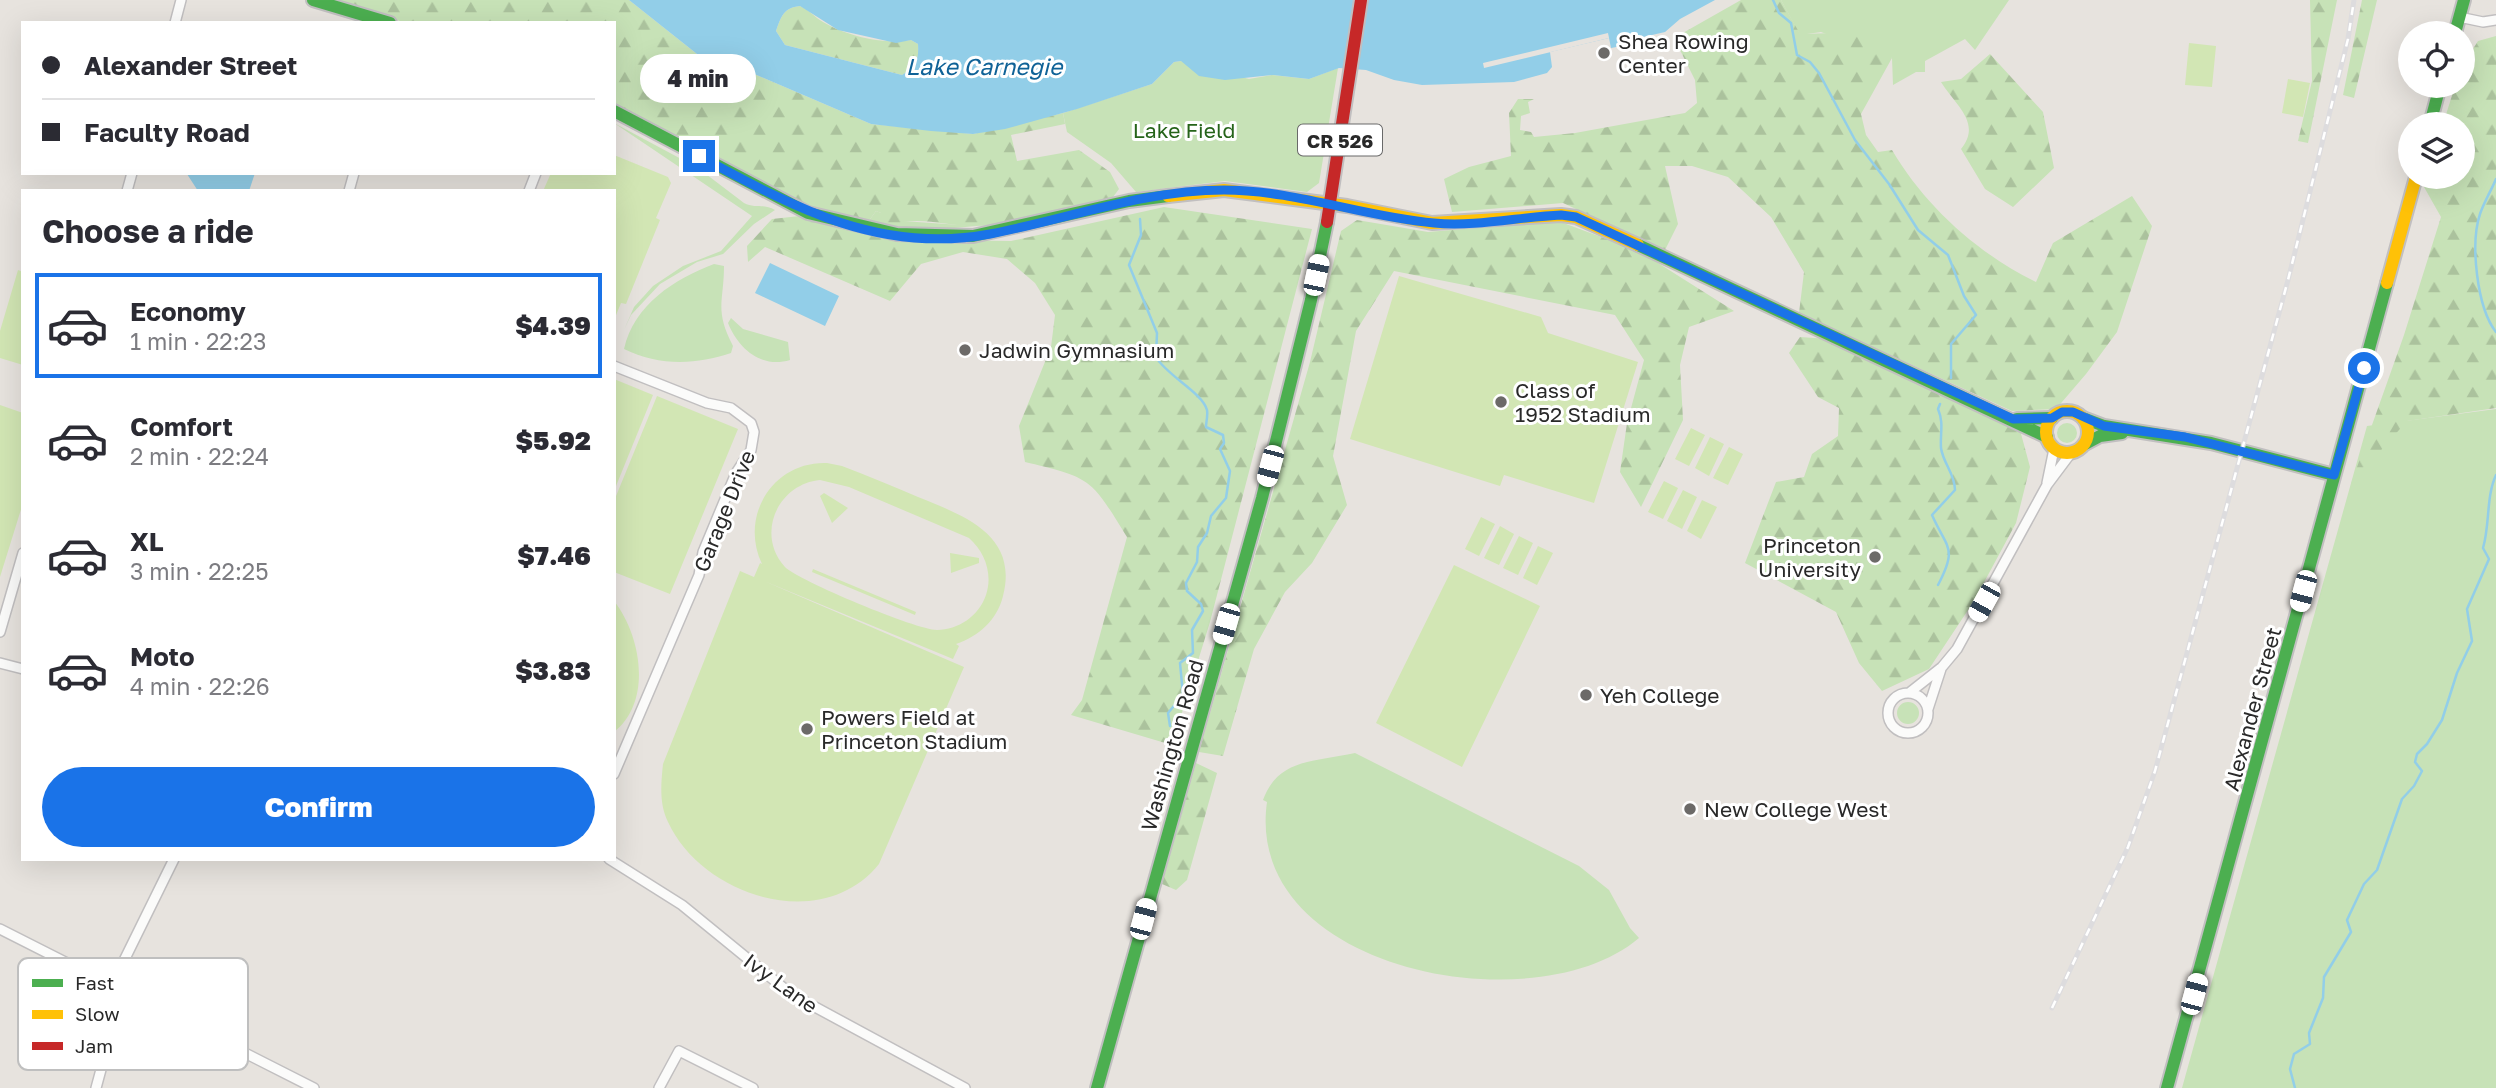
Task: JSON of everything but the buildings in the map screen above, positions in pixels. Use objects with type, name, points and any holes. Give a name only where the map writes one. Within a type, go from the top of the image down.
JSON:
[{"type":"main road","points":[[313,0],[383,21]]},
{"type":"main road","name":"Washington Road","points":[[1097,1088],[1270,466],[1311,301],[1331,204],[1361,0]]},
{"type":"main road","points":[[2458,21],[2464,0]]},
{"type":"main road","points":[[616,112],[808,213],[897,234],[942,237],[989,234],[1129,201],[1196,192],[1245,191],[1440,224],[1561,215],[1590,221],[2013,419],[2047,437],[2054,449],[2071,453],[2100,436],[2137,431]]},
{"type":"main road","name":"Alexander Street","points":[[2167,1088],[2413,189]]},
{"type":"main road","points":[[2013,419],[2052,418],[2068,411],[2083,418],[2137,431],[2211,443],[2334,475]]},
{"type":"main road","points":[[2047,437],[2052,418]]},
{"type":"main road","points":[[2083,418],[2088,431],[2085,444]]},
{"type":"street","points":[[176,21],[181,0]]},
{"type":"street","points":[[2459,17],[2483,22],[2496,20]]},
{"type":"street","name":"Garage Drive","points":[[616,367],[707,403],[731,408],[747,418],[754,432],[751,450],[727,495],[703,552],[694,587],[616,769]]},
{"type":"street","points":[[2047,485],[2054,449]]},
{"type":"street","points":[[1942,667],[1909,693],[1896,696],[1889,708],[1889,718],[1895,727],[1905,733],[1918,730],[1927,720],[1942,667],[1971,625],[2047,485],[2071,453]]},
{"type":"street","points":[[0,632],[21,560]]},
{"type":"street","points":[[0,663],[21,668]]},
{"type":"street","points":[[1909,693],[1920,696],[1928,709]]},
{"type":"street","points":[[125,958],[173,861]]},
{"type":"street","name":"Ivy Lane","points":[[612,861],[682,905],[791,994],[965,1088]]},
{"type":"street","points":[[0,929],[56,958]]},
{"type":"street","points":[[659,1088],[679,1051],[753,1088]]},
{"type":"street","points":[[248,1055],[313,1088]]},
{"type":"street","points":[[96,1088],[101,1070]]},
{"type":"green space","points":[[328,0],[629,0],[697,54],[752,73],[871,124],[973,134],[1063,113],[1065,124],[1011,135],[1017,161],[1079,150],[1110,172],[1119,189],[1113,197],[1010,223],[966,226],[911,221],[891,226],[884,223],[881,213],[876,211],[868,222],[861,223],[808,207],[616,105],[616,21],[400,21]]},
{"type":"green space","points":[[1741,0],[1781,0],[1800,34],[1869,32],[1892,58],[1861,114],[1866,135],[1878,152],[1892,150],[1920,190],[1954,226],[1993,257],[2036,282],[2053,243],[2132,196],[2152,226],[2117,332],[2056,409],[2012,411],[1799,313],[1804,272],[1771,217],[1728,177],[1692,166],[1665,166],[1678,224],[1665,250],[1563,203],[1452,212],[1444,179],[1469,167],[1511,156],[1509,113],[1518,99],[1534,99],[1528,102],[1530,113],[1521,116],[1520,130],[1531,132],[1534,137],[1575,133],[1685,113],[1697,103],[1695,80],[1674,38]]},
{"type":"green space","points":[[1781,0],[2009,0],[1975,50],[1965,39],[1925,61],[1925,72],[1916,72],[1893,85],[1892,58],[1821,32],[1800,35]]},
{"type":"green space","points":[[2310,0],[2337,0],[2308,143],[2298,141],[2312,81]]},
{"type":"green space","points":[[2362,0],[2377,0],[2354,98],[2343,95]]},
{"type":"green space","points":[[800,6],[832,27],[854,35],[878,40],[911,40],[918,44],[916,62],[902,75],[785,45],[776,31],[779,21],[786,11]]},
{"type":"green space","points":[[2496,36],[2496,408],[2407,421],[2351,484],[2404,335],[2441,217],[2425,189],[2475,189],[2475,112],[2447,112],[2451,98],[2475,98],[2475,46],[2478,41]]},
{"type":"green space","points":[[2189,43],[2216,46],[2212,87],[2185,85]]},
{"type":"green space","points":[[1990,54],[2043,112],[2054,168],[2013,207],[1985,189],[1961,149],[1967,140],[1968,123],[1941,82],[1961,79]]},
{"type":"green space","name":"Lake Field","points":[[1181,61],[1249,79],[1272,75],[1309,79],[1338,68],[1319,183],[1307,192],[1225,181],[1136,192],[1111,163],[1067,132],[1063,113],[1152,84],[1174,62]]},
{"type":"green space","points":[[2288,79],[2310,83],[2303,117],[2282,113]]},
{"type":"green space","points":[[616,124],[698,168],[744,203],[775,210],[754,224],[723,254],[697,262],[660,284],[631,315],[624,330],[634,307],[653,286],[683,266],[721,251],[752,216]]},
{"type":"green space","points":[[616,156],[668,177],[671,183],[656,218],[660,220],[626,304],[621,303],[616,315],[616,189],[544,189],[550,175],[616,175]]},
{"type":"green space","points":[[1164,207],[1312,229],[1210,622],[1172,745],[1071,715],[1082,700],[1127,537],[1097,492],[1088,484],[1065,472],[1025,462],[1019,426],[1051,347],[1055,315],[1035,283],[1007,259],[963,252],[921,264],[890,301],[765,247],[748,262],[747,246],[772,219],[800,216],[933,240],[1011,241]]},
{"type":"green space","points":[[876,211],[902,221],[976,226],[934,230],[861,223],[868,222]]},
{"type":"green space","points":[[1357,220],[1428,232],[1558,221],[1639,251],[1734,311],[1689,327],[1680,365],[1683,420],[1641,507],[1620,472],[1627,423],[1644,360],[1615,315],[1394,271],[1356,331],[1333,456],[1347,505],[1312,563],[1285,592],[1254,649],[1223,756],[1199,752],[1310,362],[1341,231]]},
{"type":"green space","points":[[714,264],[724,266],[721,306],[733,346],[731,353],[704,360],[677,362],[637,355],[624,349],[629,333],[646,307],[684,277]]},
{"type":"green space","points":[[18,270],[21,271],[21,364],[0,358],[0,331]]},
{"type":"green space","points":[[1399,276],[1541,317],[1548,333],[1638,362],[1594,503],[1504,475],[1500,486],[1350,439]]},
{"type":"green space","points":[[731,318],[743,329],[788,342],[790,360],[769,362],[752,354],[732,332],[728,323]]},
{"type":"green space","points":[[1800,337],[1829,339],[2020,430],[2030,467],[2016,523],[1974,601],[1929,669],[1882,691],[1859,663],[1836,612],[1745,563],[1776,482],[1804,477],[1812,454],[1838,436],[1839,408],[1818,397],[1789,353]]},
{"type":"green space","points":[[616,380],[653,395],[616,486]]},
{"type":"green space","points":[[657,396],[738,429],[670,594],[616,573],[616,496]]},
{"type":"green space","points":[[0,405],[21,412],[21,509],[0,577]]},
{"type":"green space","points":[[2496,409],[2496,1088],[2182,1088],[2367,426]]},
{"type":"green space","points":[[2063,423],[2071,423],[2077,433],[2071,443],[2063,443],[2057,437],[2057,429]]},
{"type":"green space","points":[[1691,428],[1705,435],[1689,466],[1675,459]]},
{"type":"green space","points":[[1710,437],[1724,444],[1709,476],[1695,468]]},
{"type":"green space","points":[[1729,447],[1743,454],[1728,485],[1713,478]]},
{"type":"green space","name":"Powers Field at Princeton Stadium","points":[[827,463],[842,466],[952,511],[983,530],[995,542],[1003,557],[1006,575],[1003,596],[992,620],[979,632],[956,644],[959,646],[953,659],[764,581],[964,667],[879,864],[855,886],[827,898],[796,901],[765,897],[735,887],[707,870],[684,848],[668,822],[663,808],[661,786],[663,764],[740,571],[754,577],[760,563],[762,564],[756,546],[758,510],[777,481],[791,471],[808,465]],"holes":[[[820,480],[849,487],[969,538],[975,544],[986,564],[989,579],[983,603],[973,615],[953,627],[937,630],[925,628],[834,593],[785,567],[776,554],[772,540],[772,526],[783,501],[805,484]]]},
{"type":"green space","points":[[1664,481],[1678,488],[1663,519],[1648,512]]},
{"type":"green space","points":[[1683,490],[1697,497],[1682,529],[1667,521]]},
{"type":"green space","points":[[824,493],[848,508],[832,523],[820,496]]},
{"type":"green space","points":[[1702,500],[1717,507],[1701,539],[1687,531]]},
{"type":"green space","points":[[1481,517],[1495,524],[1479,556],[1465,549]]},
{"type":"green space","points":[[1500,526],[1514,534],[1499,565],[1484,558]]},
{"type":"green space","points":[[1519,536],[1533,543],[1518,575],[1503,568]]},
{"type":"green space","points":[[1538,546],[1553,553],[1537,585],[1523,578]]},
{"type":"green space","points":[[950,553],[979,558],[979,563],[951,573]]},
{"type":"green space","points":[[1454,565],[1540,606],[1462,767],[1376,723]]},
{"type":"green space","points":[[813,569],[916,612],[915,615],[812,572]]},
{"type":"green space","points":[[616,604],[631,631],[639,668],[634,703],[626,719],[616,730]]},
{"type":"green space","points":[[1908,702],[1916,705],[1919,713],[1916,721],[1908,724],[1900,721],[1897,713],[1900,705]]},
{"type":"green space","points":[[1355,753],[1579,866],[1609,890],[1630,928],[1639,938],[1592,964],[1534,978],[1470,978],[1405,966],[1347,943],[1301,907],[1272,860],[1267,802],[1263,800],[1278,776],[1288,769],[1312,761]]},
{"type":"green space","points":[[1196,763],[1217,773],[1187,880],[1176,890],[1162,884]]},
{"type":"water","name":"Lake Carnegie","points":[[629,0],[1715,0],[1680,19],[1665,32],[1639,38],[1636,33],[1625,36],[1627,45],[1611,48],[1609,38],[1550,52],[1552,67],[1547,73],[1514,82],[1422,85],[1394,80],[1366,70],[1339,68],[1309,79],[1273,75],[1225,80],[1199,76],[1181,61],[1174,62],[1152,84],[1077,109],[1005,129],[973,134],[871,124],[752,73],[697,54]],"holes":[[[800,6],[838,30],[896,43],[911,40],[918,44],[916,62],[902,75],[785,45],[776,31],[786,11]]]},
{"type":"water","points":[[188,175],[254,175],[250,189],[197,189]]},
{"type":"water","points":[[770,263],[839,296],[825,326],[755,293]]},
{"type":"pier","points":[[1608,33],[1609,38],[1484,68],[1483,63]]},
{"type":"waterway","points":[[1773,0],[1779,13],[1791,23],[1797,55],[1810,62],[1819,73],[1855,140],[1889,184],[1918,230],[1948,255],[1964,296],[1976,315],[1951,344],[1951,378]]},
{"type":"waterway","points":[[2496,179],[2480,214],[2476,242],[2480,292],[2489,321],[2496,332]]},
{"type":"waterway","points":[[1140,219],[1141,235],[1129,265],[1157,333],[1156,357],[1204,404],[1207,410],[1206,427],[1223,435],[1224,443],[1220,449],[1230,471],[1226,498],[1211,516],[1207,533],[1198,547],[1197,562],[1186,583],[1187,591],[1201,604],[1203,611],[1192,630],[1193,653],[1180,663],[1183,695],[1168,713],[1170,726]]},
{"type":"waterway","points":[[1938,585],[1949,555],[1946,542],[1932,515],[1955,490],[1941,448],[1938,409],[1940,404]]},
{"type":"waterway","points":[[2295,1088],[2290,1069],[2294,1054],[2310,1044],[2309,1033],[2323,998],[2324,977],[2351,932],[2347,920],[2364,884],[2377,870],[2402,799],[2414,786],[2422,771],[2415,762],[2417,754],[2427,744],[2442,720],[2457,673],[2472,641],[2467,609],[2489,559],[2483,548],[2496,475]]},
{"type":"railway","points":[[2052,1008],[2128,847],[2155,771],[2288,280],[2348,39],[2354,0]]},
{"type":"traffic: fast","points":[[313,0],[383,21]]},
{"type":"traffic: fast","points":[[2458,21],[2464,0]]},
{"type":"traffic: fast","points":[[2433,112],[2437,98]]},
{"type":"traffic: fast","points":[[616,112],[808,213],[897,234],[973,236],[1129,201],[1168,196]]},
{"type":"traffic: fast","points":[[1097,1088],[1262,498],[1311,300],[1327,222]]},
{"type":"traffic: fast","points":[[1638,245],[2047,437]]},
{"type":"traffic: fast","points":[[2167,1088],[2387,283]]},
{"type":"traffic: fast","points":[[2017,419],[2052,418]]},
{"type":"traffic: fast","points":[[2083,418],[2104,426],[2211,443],[2334,475]]},
{"type":"traffic: fast","points":[[2085,444],[2100,436],[2122,433]]},
{"type":"traffic: slow","points":[[2387,283],[2413,189]]},
{"type":"traffic: slow","points":[[1168,196],[1224,190],[1347,206],[1432,223],[1561,215],[1576,217],[1638,245]]},
{"type":"traffic: slow","points":[[2067,411],[2082,417],[2088,432],[2082,447],[2067,453],[2052,447],[2046,432],[2052,417],[2067,411]]},
{"type":"traffic: jam","points":[[1327,222],[1361,0]]},
{"type":"place","name":"Shea Rowing Center","points":[[1604,53]]},
{"type":"place","name":"Jadwin Gymnasium","points":[[965,350]]},
{"type":"place","name":"Class of 1952 Stadium","points":[[1501,402]]},
{"type":"place","name":"Princeton University","points":[[1875,557]]},
{"type":"place","name":"Yeh College","points":[[1586,695]]},
{"type":"place","name":"Powers Field at Princeton Stadium","points":[[807,729]]},
{"type":"place","name":"New College West","points":[[1690,809]]},
{"type":"route","points":[[699,156],[808,213],[830,221],[912,236],[959,237],[989,234],[1166,194],[1224,190],[1347,206],[1432,223],[1561,215],[1576,217],[1590,221],[2013,419],[2052,418],[2068,411],[2104,426],[2185,437],[2334,475],[2364,368]]}]
